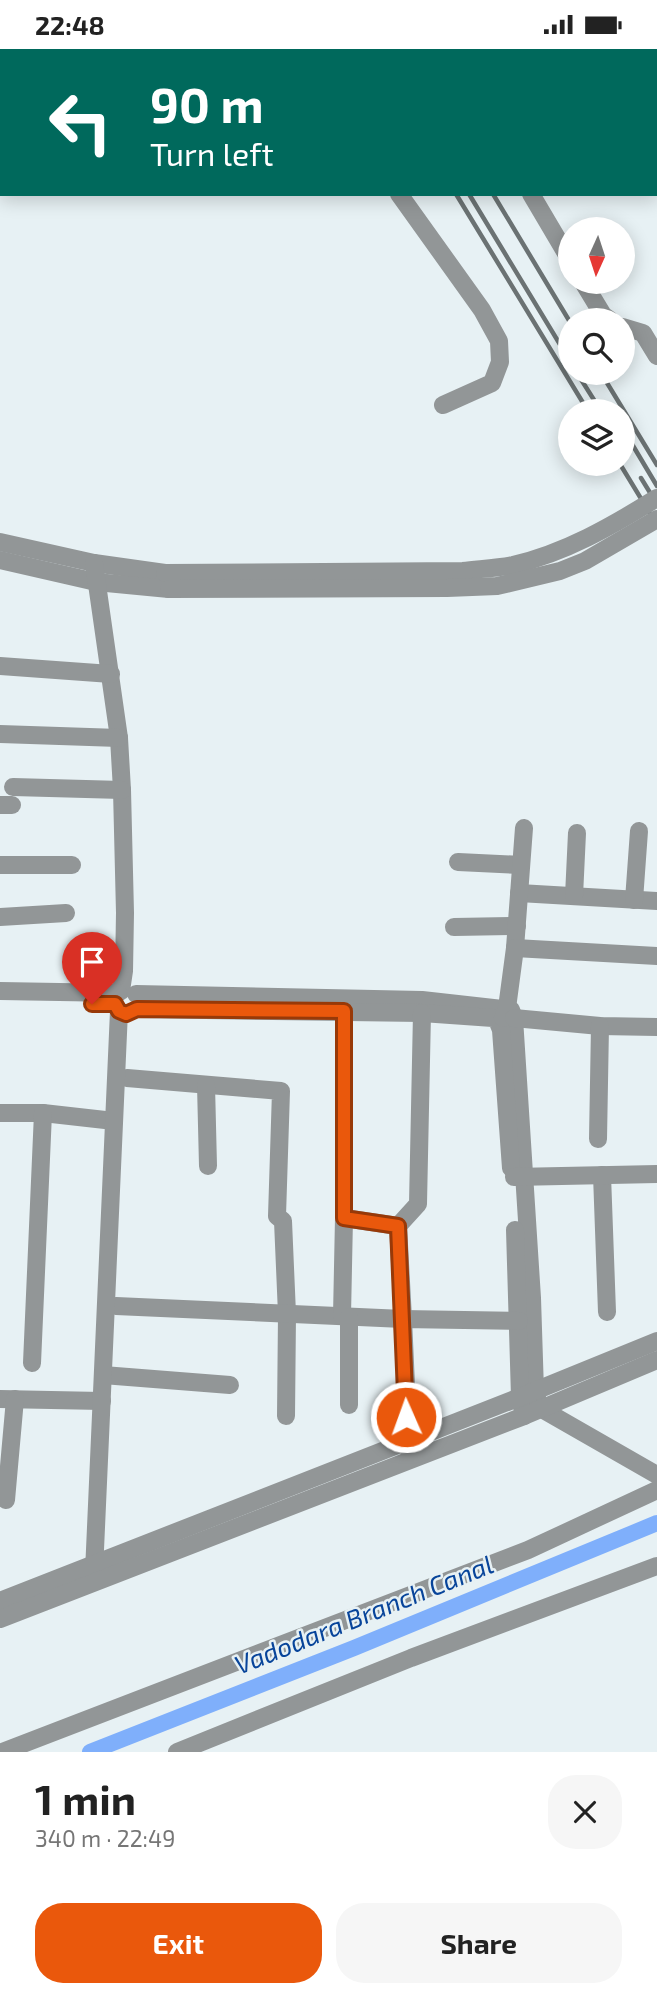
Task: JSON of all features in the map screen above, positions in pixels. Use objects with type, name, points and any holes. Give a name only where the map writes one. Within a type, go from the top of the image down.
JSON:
[{"type":"street","points":[[400,196],[482,310],[499,341],[500,362],[492,383],[443,405]]},
{"type":"street","points":[[532,196],[558,240]]},
{"type":"street","points":[[635,331],[643,333],[657,356]]},
{"type":"street","points":[[0,560],[96,582],[463,571],[512,565],[558,552],[617,523],[657,498]]},
{"type":"street","points":[[0,543],[167,581],[447,589],[497,586],[585,561],[657,519]]},
{"type":"street","points":[[94,563],[119,738],[127,1078],[116,1306],[108,1376],[102,1401],[99,1571]]},
{"type":"street","points":[[0,666],[111,674]]},
{"type":"street","points":[[0,734],[119,738]]},
{"type":"street","points":[[13,787],[122,790]]},
{"type":"street","points":[[524,828],[507,1017],[530,1403]]},
{"type":"street","points":[[634,900],[639,831]]},
{"type":"street","points":[[574,896],[576,833]]},
{"type":"street","points":[[458,862],[521,865]]},
{"type":"street","points":[[0,865],[72,865]]},
{"type":"street","points":[[519,893],[657,901]]},
{"type":"street","points":[[0,916],[66,913]]},
{"type":"street","points":[[454,926],[517,926]]},
{"type":"street","points":[[515,948],[657,956]]},
{"type":"street","points":[[0,991],[126,1001],[507,1017]]},
{"type":"street","points":[[0,1002],[422,1000],[507,1017],[600,1026],[657,1027]]},
{"type":"street","points":[[99,1571],[108,1376],[114,1121],[126,1001]]},
{"type":"street","points":[[344,1011],[344,1218],[349,1405]]},
{"type":"street","points":[[409,1450],[398,1226],[418,1204],[422,1013]]},
{"type":"street","points":[[598,1139],[600,1026]]},
{"type":"street","points":[[127,1078],[281,1091],[277,1216],[283,1221],[287,1314],[286,1416]]},
{"type":"street","points":[[206,1085],[208,1166]]},
{"type":"street","points":[[0,1113],[114,1121]]},
{"type":"street","points":[[32,1363],[43,1114]]},
{"type":"street","points":[[518,1177],[657,1174]]},
{"type":"street","points":[[602,1175],[607,1312]]},
{"type":"street","points":[[518,1177],[519,1321],[530,1403]]},
{"type":"street","points":[[344,1218],[398,1226]]},
{"type":"street","points":[[116,1306],[403,1319],[519,1321]]},
{"type":"street","points":[[530,1403],[657,1341]]},
{"type":"street","points":[[0,1601],[99,1571],[530,1403],[657,1360]]},
{"type":"street","points":[[108,1376],[230,1385]]},
{"type":"street","points":[[6,1500],[7,1399],[102,1401]]},
{"type":"street","points":[[530,1403],[657,1475]]},
{"type":"street","points":[[2,1752],[528,1550],[657,1490]]},
{"type":"street","points":[[177,1752],[411,1658],[657,1566]]},
{"type":"street","points":[[0,1619],[99,1571]]},
{"type":"waterway","name":"Vadodara Branch Canal","points":[[90,1752],[354,1648],[657,1523]]},
{"type":"railway","points":[[457,196],[581,399]]},
{"type":"railway","points":[[470,196],[558,341]]},
{"type":"railway","points":[[494,196],[562,308]]},
{"type":"railway","points":[[585,385],[593,399]]},
{"type":"railway","points":[[608,385],[657,465]]},
{"type":"railway","points":[[635,449],[657,486]]},
{"type":"railway","points":[[627,476],[657,525]]},
{"type":"railway","points":[[641,478],[657,504]]},
{"type":"route","points":[[92,1004],[115,1004],[119,1011],[126,1014],[137,1009],[344,1011],[344,1218],[398,1226],[406,1417]]}]
